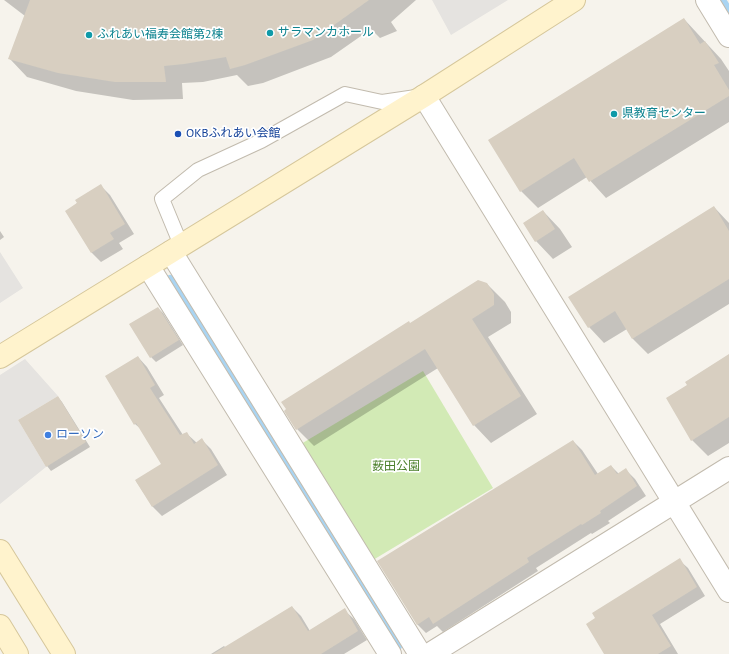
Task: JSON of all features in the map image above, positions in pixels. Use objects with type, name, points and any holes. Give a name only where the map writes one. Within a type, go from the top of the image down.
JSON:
[{"type":"street","points":[[0,357],[424,96],[574,0]]},
{"type":"street","points":[[706,0],[729,36]]},
{"type":"street","points":[[424,96],[729,591]]},
{"type":"street","points":[[176,248],[420,654]]},
{"type":"street","points":[[148,266],[390,654]]},
{"type":"street","points":[[430,654],[729,468]]},
{"type":"street","points":[[0,551],[64,654]]},
{"type":"street","points":[[0,626],[17,654]]},
{"type":"lane","points":[[176,248],[162,199],[198,170],[260,141],[345,94],[382,102],[424,96]]},
{"type":"green space","name":"薮田公園","points":[[423,371],[493,488],[373,560],[301,444]]},
{"type":"shaded area","points":[[432,0],[508,0],[451,35]]},
{"type":"shaded area","points":[[0,252],[23,288],[0,303]]},
{"type":"shaded area","points":[[25,359],[58,396],[18,420],[46,467],[0,504],[0,375]]},
{"type":"building","points":[[30,0],[369,0],[313,40],[245,65],[230,69],[226,57],[164,66],[166,82],[115,82],[58,73],[8,59]]},
{"type":"building","name":"県教育センター","points":[[684,18],[700,44],[705,41],[719,63],[714,65],[729,90],[729,96],[589,182],[574,158],[520,192],[488,140]]},
{"type":"building","points":[[101,184],[125,224],[110,233],[114,239],[91,253],[65,211],[77,203],[75,200]]},
{"type":"building","points":[[714,206],[729,231],[729,279],[632,339],[615,311],[588,328],[568,297]]},
{"type":"building","points":[[543,210],[555,229],[535,242],[523,223]]},
{"type":"building","points":[[478,280],[487,283],[494,294],[494,305],[472,319],[521,396],[473,426],[425,349],[296,430],[284,411],[286,409],[281,402],[409,321],[410,323]]},
{"type":"building","points":[[158,307],[179,340],[150,358],[129,324]]},
{"type":"building","points":[[729,354],[729,417],[691,441],[666,398],[687,385],[685,382]]},
{"type":"building","points":[[138,356],[155,385],[150,388],[180,435],[187,432],[194,444],[202,438],[218,465],[152,507],[135,480],[161,464],[136,423],[134,425],[105,376]]},
{"type":"building","points":[[58,396],[86,442],[46,467],[18,420]]},
{"type":"building","points":[[573,440],[595,475],[611,465],[617,474],[626,468],[637,486],[600,511],[601,513],[527,558],[529,562],[433,624],[429,617],[417,625],[377,561]]},
{"type":"building","points":[[680,558],[697,587],[652,615],[671,646],[658,654],[604,654],[586,624],[595,618],[592,613]]},
{"type":"building","points":[[292,606],[308,631],[345,608],[358,631],[321,654],[213,654]]},
{"type":"waterway","points":[[722,0],[729,11]]},
{"type":"waterway","points":[[170,279],[398,646]]},
{"type":"place","name":"サラマンカホール","points":[[270,33]]},
{"type":"place","name":"ふれあい福寿会館第2棟","points":[[89,35]]},
{"type":"place","name":"県教育センター","points":[[614,114]]},
{"type":"place","name":"OKBふれあい会館","points":[[178,134]]},
{"type":"place","name":"ローソン","points":[[48,435]]}]
